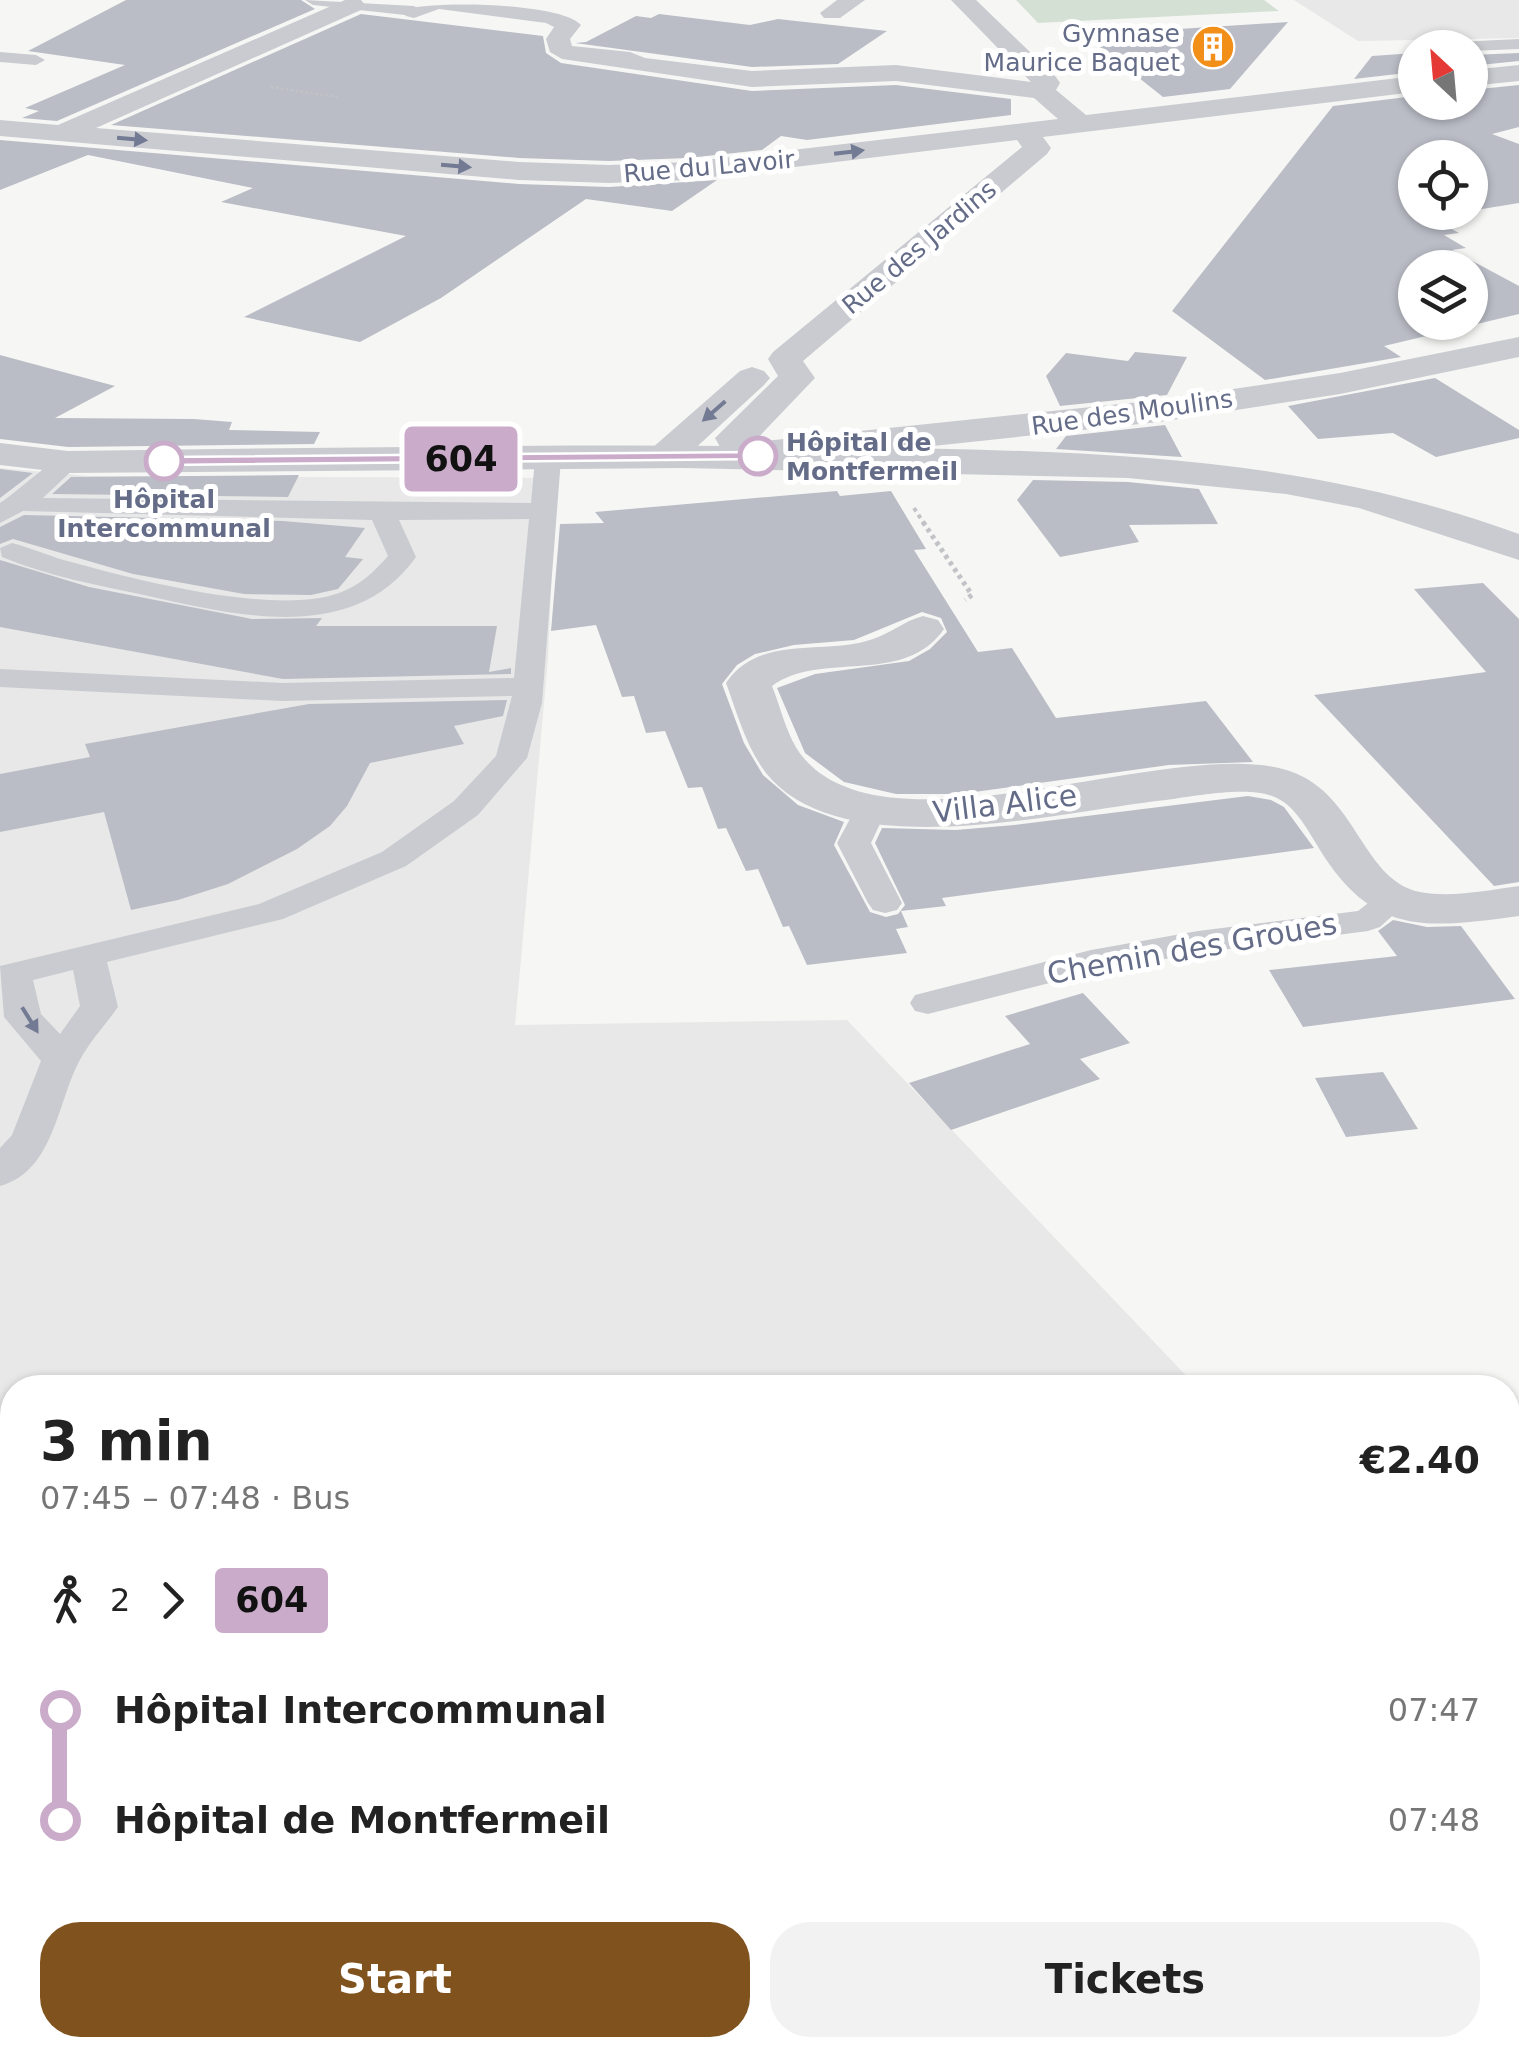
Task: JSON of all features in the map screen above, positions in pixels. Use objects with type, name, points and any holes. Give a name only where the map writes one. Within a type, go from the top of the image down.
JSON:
[{"type":"street","points":[[963,0],[1046,83],[1042,91]]},
{"type":"street","points":[[62,133],[354,4]]},
{"type":"street","points":[[430,5],[551,18],[569,25],[558,39],[562,52],[630,60],[639,66],[752,79],[896,73],[1042,91],[1080,124]]},
{"type":"street","points":[[1488,76],[1519,73]]},
{"type":"street","name":"Rue du Lavoir","points":[[0,128],[518,171],[609,174],[688,171],[1398,86]]},
{"type":"street","name":"Rue des Jardins","points":[[664,457],[1037,148],[1024,131]]},
{"type":"street","name":"Rue des Moulins","points":[[881,453],[1423,368],[1519,347]]},
{"type":"street","points":[[742,455],[734,438],[797,378],[776,364]]},
{"type":"street","points":[[0,454],[48,485],[548,459],[881,453],[1220,471],[1307,485],[1392,505],[1519,548]]},
{"type":"street","name":"Villa Alice","points":[[923,629],[882,650],[806,658],[766,667],[748,683],[786,768],[821,794],[870,811],[931,816],[1223,777],[1276,780]]},
{"type":"street","name":"Chemin des Groues","points":[[1276,780],[1307,796],[1364,881],[1393,900]]},
{"type":"street","points":[[1393,900],[1454,910],[1519,901]]},
{"type":"lane","points":[[312,0],[430,5]]},
{"type":"lane","points":[[1488,45],[1519,44]]},
{"type":"lane","points":[[0,57],[36,60]]},
{"type":"lane","points":[[61,1059],[23,1017],[7,975],[271,912],[394,859],[466,808],[511,758],[530,687],[548,459]]},
{"type":"lane","points":[[48,485],[6,551],[48,567],[242,608],[297,609],[363,594],[393,571],[402,557],[382,512]]},
{"type":"lane","points":[[0,515],[48,485],[382,512],[544,510]]},
{"type":"lane","points":[[0,678],[282,692],[530,687]]},
{"type":"lane","points":[[870,811],[854,843],[884,902]]},
{"type":"lane","name":"Chemin des Groues","points":[[928,1003],[1091,961],[1198,942],[1368,920],[1393,900]]},
{"type":"lane","points":[[0,1173],[30,1140],[61,1059],[99,1007],[88,958]]},
{"type":"path","points":[[881,453],[972,595],[923,629]]},
{"type":"shaded area","points":[[1016,0],[1264,0],[1279,11],[1038,23]]},
{"type":"shaded area","points":[[1294,0],[1519,0],[1519,38],[1488,39],[1488,30],[1398,30],[1398,40],[1358,41]]},
{"type":"shaded area","points":[[0,468],[89,476],[556,478],[548,659],[515,1025],[847,1020],[1186,1375],[0,1375]]},
{"type":"building","points":[[126,0],[301,0],[315,9],[57,121],[22,118],[39,111],[25,108],[125,65],[28,51]]},
{"type":"building","points":[[361,14],[543,36],[546,53],[561,63],[752,91],[896,85],[1011,99],[1011,115],[807,140],[781,136],[762,150],[609,161],[519,158],[111,125]]},
{"type":"building","points":[[659,14],[750,25],[778,19],[887,31],[838,64],[752,67],[575,43],[586,42],[636,16],[651,18]]},
{"type":"building","name":"Gymnase Maurice Baquet","points":[[1288,22],[1230,89],[1163,97],[1085,35]]},
{"type":"building","points":[[1519,53],[1519,61],[1488,64],[1488,54]]},
{"type":"building","points":[[1398,54],[1398,74],[1354,79],[1372,56]]},
{"type":"building","points":[[1519,85],[1519,127],[1492,134],[1519,144],[1519,203],[1488,208],[1488,140],[1398,140],[1398,230],[1454,230],[1459,233],[1444,235],[1466,248],[1398,250],[1398,340],[1409,340],[1384,346],[1401,357],[1265,380],[1172,311],[1333,106],[1398,98],[1398,120],[1488,120],[1488,88]]},
{"type":"building","points":[[0,140],[519,184],[609,187],[717,180],[672,211],[586,199],[441,298],[360,342],[244,317],[406,236],[221,202],[253,188],[88,155],[0,190]]},
{"type":"building","points":[[1488,269],[1519,286],[1519,314],[1488,321]]},
{"type":"building","points":[[1135,352],[1187,357],[1167,395],[1060,406],[1046,376],[1066,353],[1128,361]]},
{"type":"building","points":[[0,355],[115,386],[55,418],[194,419],[232,422],[229,430],[320,432],[314,444],[68,447],[0,439]]},
{"type":"building","points":[[1435,378],[1519,430],[1519,438],[1436,457],[1393,433],[1318,439],[1288,406]]},
{"type":"building","points":[[1165,425],[1182,457],[1056,449],[1066,436]]},
{"type":"building","points":[[0,469],[33,473],[0,498]]},
{"type":"building","points":[[299,475],[288,497],[52,494],[71,477]]},
{"type":"building","points":[[1033,480],[1128,482],[1199,489],[1218,524],[1129,525],[1139,542],[1060,557],[1017,500]]},
{"type":"building","points":[[837,491],[840,496],[891,491],[926,549],[914,550],[978,652],[1012,648],[1056,718],[1206,701],[1253,762],[1169,765],[960,794],[896,794],[844,782],[805,753],[777,688],[815,674],[909,661],[930,649],[947,632],[941,618],[922,612],[854,640],[794,645],[755,654],[737,665],[722,684],[744,743],[763,775],[798,805],[844,822],[834,845],[870,912],[886,917],[898,914],[905,905],[875,843],[882,828],[956,830],[1014,825],[1248,796],[1284,807],[1314,848],[942,898],[946,906],[901,911],[908,927],[896,929],[907,953],[807,965],[789,926],[783,927],[758,869],[746,871],[726,828],[718,829],[702,787],[688,788],[665,731],[646,733],[634,696],[622,697],[596,625],[551,631],[560,524],[604,523],[595,512]]},
{"type":"building","points":[[24,515],[283,521],[365,528],[345,557],[363,559],[338,589],[311,595],[244,594],[133,574],[13,539],[0,544],[0,527]]},
{"type":"building","points":[[0,560],[89,587],[252,619],[322,618],[316,626],[497,626],[489,672],[511,668],[511,674],[283,679],[0,627]]},
{"type":"building","points":[[1483,583],[1519,619],[1519,882],[1494,886],[1314,695],[1486,672],[1414,589]]},
{"type":"building","points":[[507,700],[503,716],[454,726],[464,744],[370,763],[347,806],[330,826],[297,849],[228,884],[178,900],[131,910],[104,812],[0,832],[0,774],[90,757],[85,744],[309,704]]},
{"type":"building","points":[[1393,920],[1427,927],[1461,926],[1515,999],[1303,1027],[1269,970],[1397,956],[1378,931]]},
{"type":"building","points":[[1083,993],[1130,1043],[1080,1059],[1100,1079],[951,1130],[909,1083],[1030,1044],[1005,1016]]},
{"type":"building","points":[[1383,1072],[1418,1129],[1346,1137],[1315,1078]]},
{"type":"bus line","name":"604","points":[[164,461],[758,456]]},
{"type":"place","name":"Gymnase Maurice Baquet","points":[[1213,47]]},
{"type":"place","name":"Hôpital de Montfermeil","points":[[758,456]]},
{"type":"place","name":"Hôpital Intercommunal","points":[[164,461]]}]
